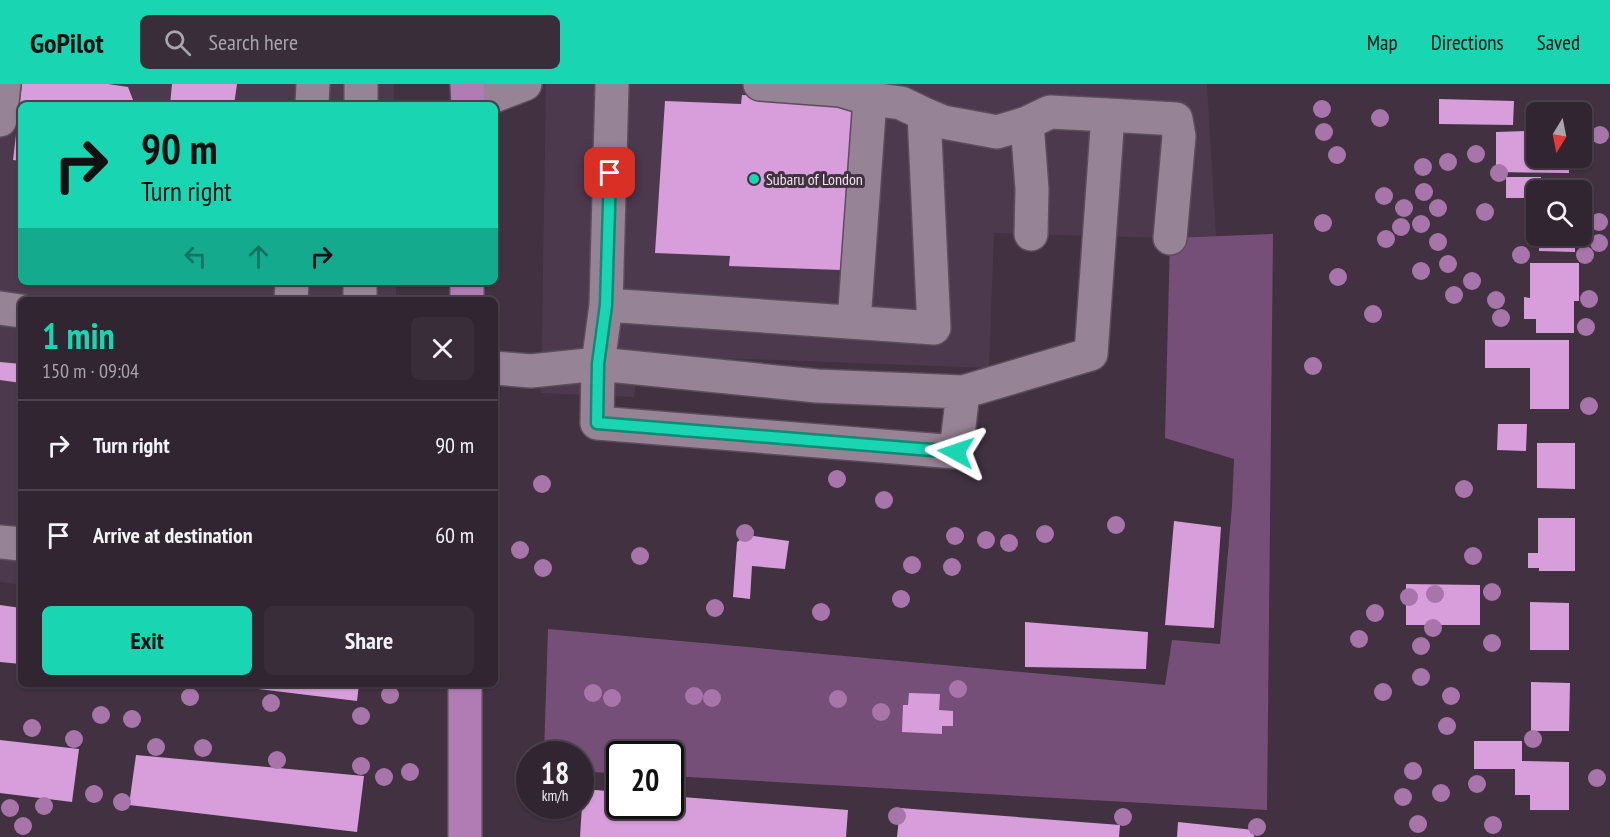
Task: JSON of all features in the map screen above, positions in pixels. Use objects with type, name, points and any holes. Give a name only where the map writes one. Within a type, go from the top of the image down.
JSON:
[{"type":"main road","points":[[467,84],[469,102]]},
{"type":"main road","points":[[465,687],[465,837]]},
{"type":"lane","points":[[0,120],[4,84]]},
{"type":"lane","points":[[312,102],[313,84]]},
{"type":"lane","points":[[361,84],[361,102]]},
{"type":"lane","points":[[477,102],[525,84]]},
{"type":"lane","points":[[610,84],[606,305],[598,364],[597,423],[956,452],[963,392]]},
{"type":"lane","points":[[760,84],[840,90],[870,99],[901,103],[943,122],[997,132],[1027,123],[1050,112],[1176,119],[1179,136],[1170,238]]},
{"type":"lane","points":[[854,322],[870,99]]},
{"type":"lane","points":[[606,305],[934,328],[924,114]]},
{"type":"lane","points":[[498,368],[531,371],[598,364],[817,386],[963,392],[1091,354],[1108,115]]},
{"type":"lane","points":[[1027,123],[1032,189],[1031,234]]},
{"type":"lane","points":[[0,308],[18,311]]},
{"type":"lane","points":[[0,542],[18,544]]},
{"type":"shaded area","points":[[0,84],[394,84],[394,102],[18,102],[18,285],[396,285],[396,297],[18,297],[18,301],[0,306]]},
{"type":"shaded area","points":[[546,84],[1207,84],[1216,236],[1170,238],[994,233],[989,368],[639,355],[634,397],[541,393]]},
{"type":"shaded area","points":[[1273,234],[1267,810],[684,777],[684,741],[606,741],[606,773],[594,772],[594,741],[544,741],[548,629],[1165,685],[1172,640],[1220,644],[1234,459],[1165,438],[1170,238]]},
{"type":"shaded area","points":[[0,313],[18,315],[18,585],[0,582]]},
{"type":"building","points":[[22,84],[108,84],[128,87],[134,102],[20,102]]},
{"type":"building","points":[[172,84],[237,84],[234,102],[170,102]]},
{"type":"building","name":"Subaru of London","points":[[742,95],[853,99],[841,270],[729,266],[730,256],[655,253],[665,101],[741,104]]},
{"type":"building","points":[[1439,99],[1514,101],[1513,125],[1439,124]]},
{"type":"building","points":[[18,118],[18,161],[13,160]]},
{"type":"building","points":[[1526,131],[1526,168],[1569,168],[1569,173],[1496,172],[1496,132]]},
{"type":"building","points":[[1506,177],[1541,177],[1541,180],[1526,180],[1526,198],[1506,198]]},
{"type":"building","points":[[1539,246],[1575,246],[1575,252],[1539,251]]},
{"type":"building","points":[[1530,263],[1579,263],[1579,301],[1574,301],[1574,333],[1536,333],[1536,319],[1524,319],[1524,297],[1530,298]]},
{"type":"building","points":[[1485,340],[1569,340],[1569,409],[1530,409],[1530,368],[1485,368]]},
{"type":"building","points":[[0,362],[18,364],[18,383],[0,380]]},
{"type":"building","points":[[1498,424],[1527,424],[1526,451],[1497,450]]},
{"type":"building","points":[[1537,443],[1575,443],[1575,489],[1537,488]]},
{"type":"building","points":[[1538,518],[1575,518],[1575,571],[1539,571],[1539,568],[1528,568],[1528,553],[1538,553]]},
{"type":"building","points":[[1174,521],[1221,527],[1214,628],[1165,625]]},
{"type":"building","points":[[747,535],[789,541],[785,569],[752,566],[750,599],[733,597],[737,542]]},
{"type":"building","points":[[1406,584],[1480,585],[1480,625],[1406,625]]},
{"type":"building","points":[[1530,602],[1569,603],[1569,650],[1530,650]]},
{"type":"building","points":[[0,605],[18,608],[18,664],[0,662]]},
{"type":"building","points":[[1025,622],[1148,632],[1146,669],[1025,667]]},
{"type":"building","points":[[1531,682],[1570,683],[1569,731],[1531,731]]},
{"type":"building","points":[[242,687],[359,687],[357,701]]},
{"type":"building","points":[[909,693],[940,694],[939,710],[953,711],[953,726],[942,726],[942,734],[902,732],[903,705],[908,705]]},
{"type":"building","points":[[0,740],[79,749],[72,802],[0,793]]},
{"type":"building","points":[[1474,741],[1522,741],[1522,761],[1569,762],[1569,810],[1530,810],[1530,795],[1515,795],[1515,769],[1474,769]]},
{"type":"building","points":[[136,755],[364,776],[357,832],[129,805]]},
{"type":"building","points":[[594,790],[606,791],[606,819],[684,819],[684,797],[848,810],[846,837],[580,837],[581,819],[594,819]]},
{"type":"building","points":[[900,808],[1120,825],[1119,837],[897,837]]},
{"type":"building","points":[[1178,822],[1254,830],[1254,837],[1177,837]]},
{"type":"place","name":"Subaru of London","points":[[754,179]]},
{"type":"route","points":[[610,173],[606,305],[598,364],[597,423],[956,452]]}]
